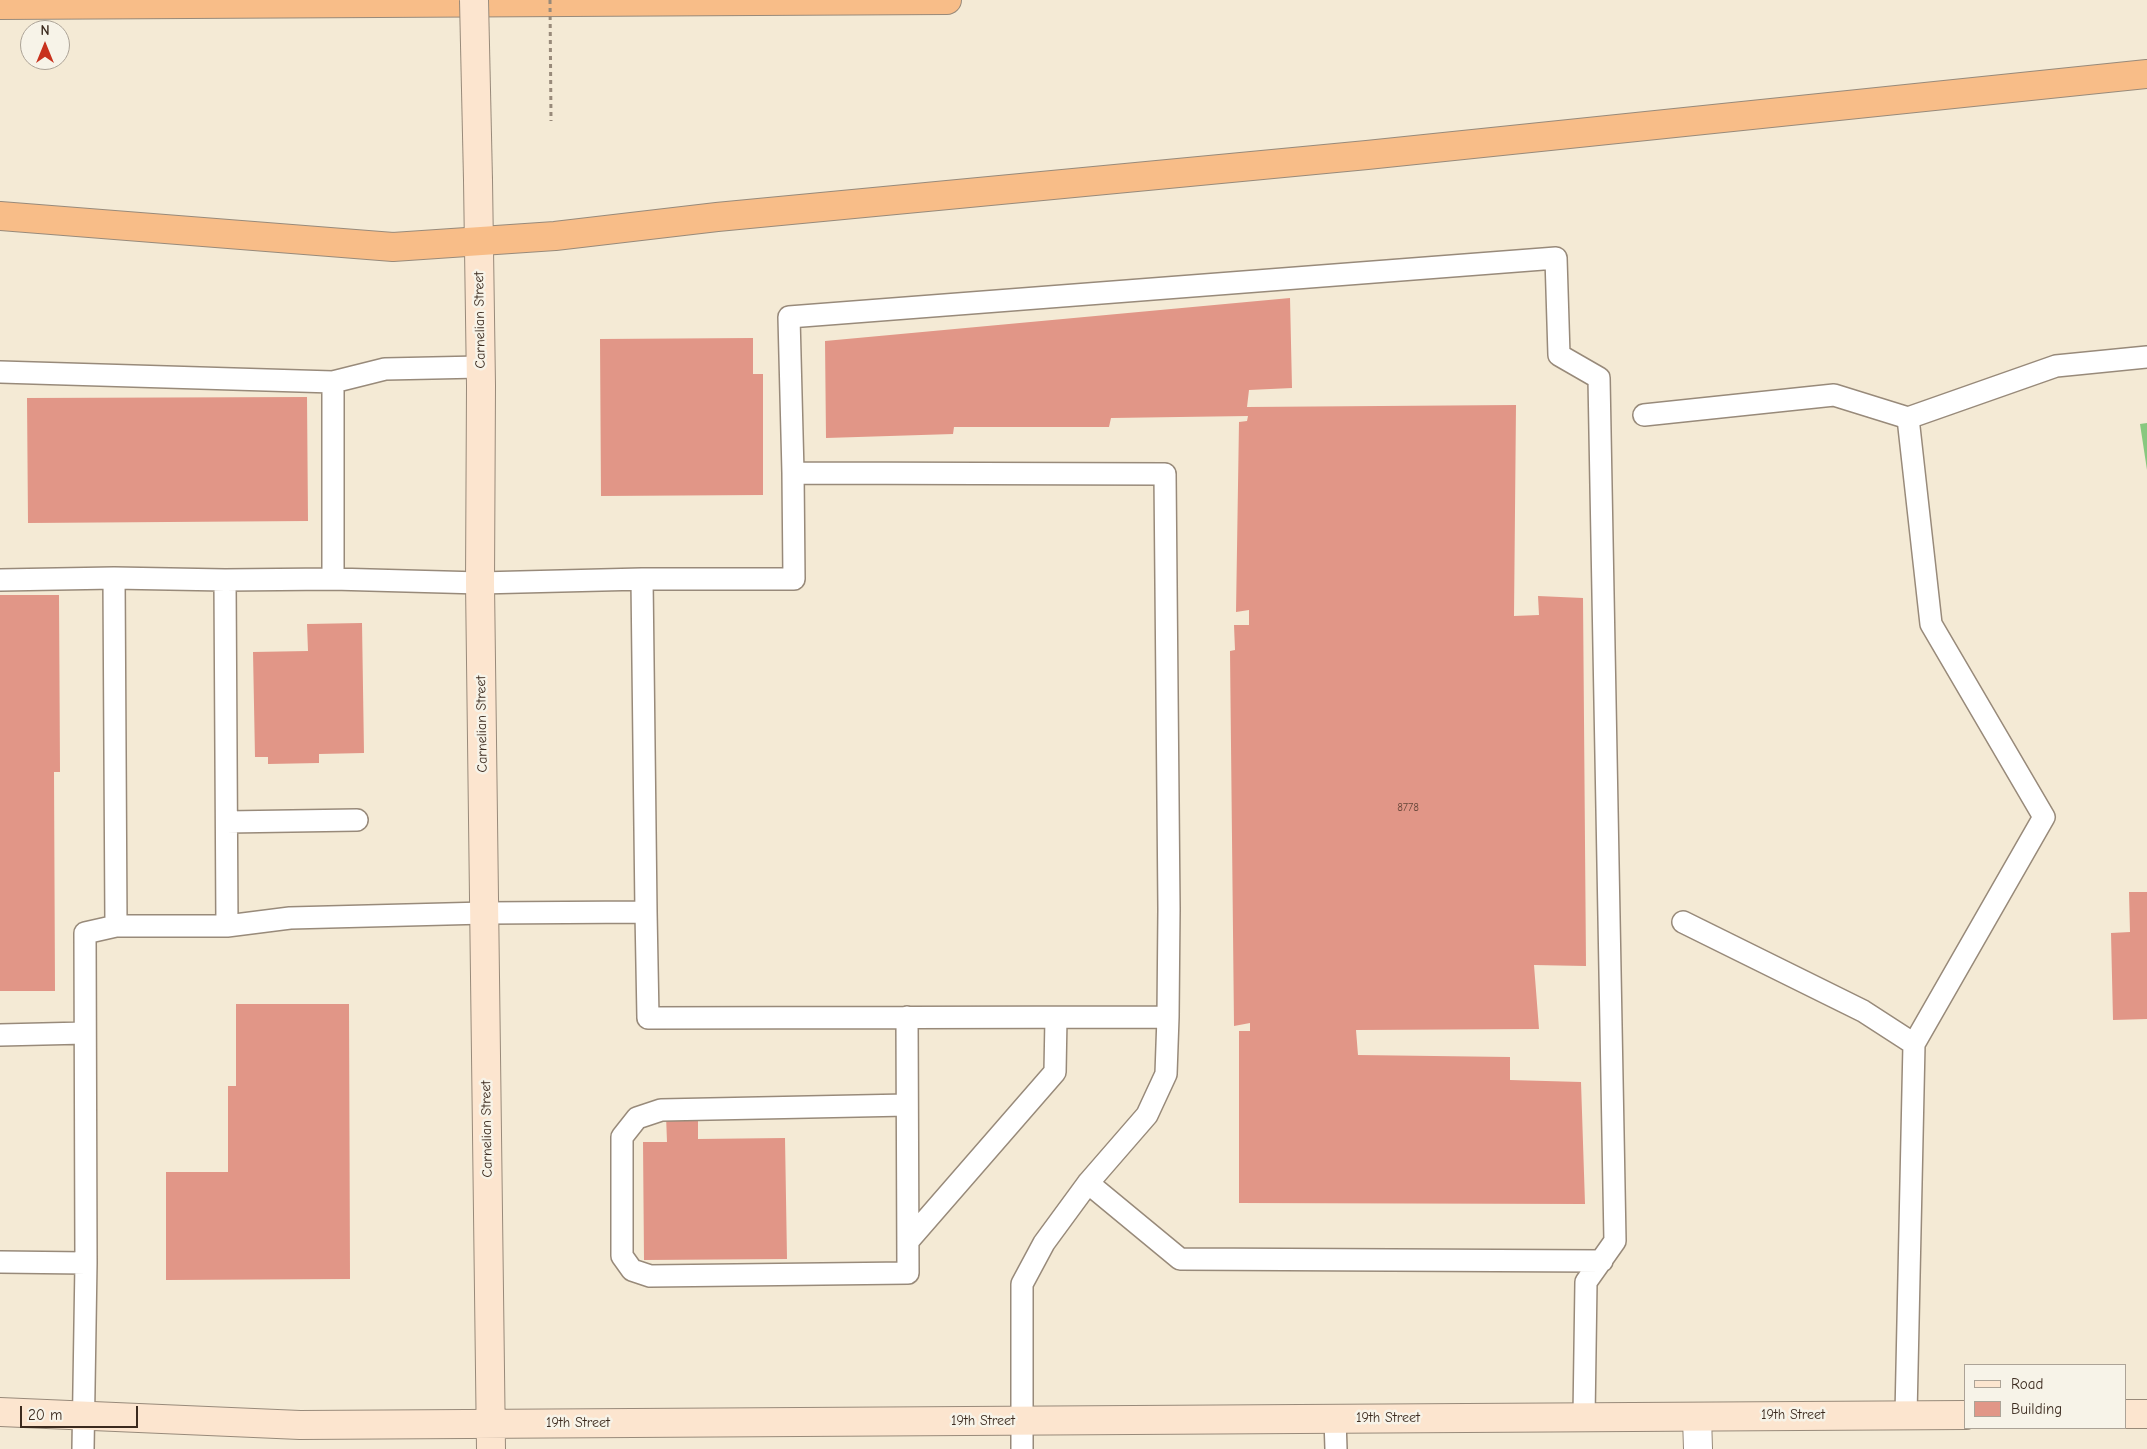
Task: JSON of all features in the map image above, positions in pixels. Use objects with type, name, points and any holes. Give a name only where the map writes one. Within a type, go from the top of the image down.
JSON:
[{"type":"highway","points":[[0,5],[947,0]]},
{"type":"highway","points":[[0,216],[393,247],[555,236],[717,217],[1357,156],[2147,74]]},
{"type":"main road","name":"Carnelian Street","points":[[474,0],[479,241],[480,582],[490,1436]]},
{"type":"main road","name":"19th Street","points":[[0,1412],[300,1424],[490,1436],[1022,1421],[1964,1415]]},
{"type":"main road","points":[[2127,1414],[2147,1414]]},
{"type":"street","points":[[1697,1417],[1698,1449]]},
{"type":"lane","points":[[0,580],[114,578],[480,582],[794,579],[789,318],[1556,258],[1560,355],[1600,378],[1615,1241],[1586,1282],[1584,1417]]},
{"type":"lane","points":[[1644,415],[1834,395],[1908,418],[2056,366],[2147,357]]},
{"type":"lane","points":[[0,372],[333,382],[385,369],[480,367]]},
{"type":"lane","points":[[333,382],[333,579]]},
{"type":"lane","points":[[1906,1416],[1914,1044],[2044,817],[1931,624],[1908,418]]},
{"type":"lane","points":[[793,473],[1164,474],[1169,909],[1166,1074],[1147,1115],[1088,1184],[1044,1243],[1022,1284],[1022,1449]]},
{"type":"lane","points":[[114,578],[116,926]]},
{"type":"lane","points":[[642,579],[648,1018],[907,1016],[1056,1018],[1168,1016]]},
{"type":"lane","points":[[225,580],[227,926]]},
{"type":"lane","points":[[227,822],[357,820]]},
{"type":"lane","points":[[83,1449],[86,1263],[85,933],[116,926],[227,926],[290,918],[485,913],[646,912]]},
{"type":"lane","points":[[1683,922],[1863,1011],[1914,1044]]},
{"type":"lane","points":[[907,1016],[908,1273],[650,1276],[632,1270],[622,1256],[622,1137],[637,1118],[660,1110],[907,1105]]},
{"type":"lane","points":[[908,1241],[1055,1072],[1056,1018]]},
{"type":"lane","points":[[0,1035],[85,1033]]},
{"type":"lane","points":[[1088,1184],[1180,1259],[1602,1261]]},
{"type":"lane","points":[[0,1262],[86,1263]]},
{"type":"lane","points":[[1335,1419],[1336,1449]]},
{"type":"path","points":[[550,0],[551,121]]},
{"type":"green space","points":[[2147,423],[2147,470],[2140,424]]},
{"type":"building","points":[[1290,298],[1292,388],[1249,390],[1247,407],[1516,405],[1514,616],[1539,615],[1538,596],[1583,598],[1586,966],[1534,965],[1539,1029],[1356,1030],[1358,1055],[1510,1057],[1510,1080],[1581,1082],[1585,1204],[1239,1203],[1239,1031],[1250,1031],[1250,1023],[1234,1026],[1230,651],[1235,650],[1234,625],[1249,625],[1249,610],[1236,612],[1239,422],[1247,421],[1248,416],[1111,418],[1109,427],[954,427],[953,434],[826,438],[825,341]]},
{"type":"building","points":[[753,338],[753,374],[763,374],[763,495],[601,496],[600,339]]},
{"type":"building","points":[[307,397],[308,521],[28,523],[27,398]]},
{"type":"building","points":[[0,595],[59,595],[60,772],[54,772],[55,991],[0,991]]},
{"type":"building","points":[[362,623],[364,753],[319,754],[319,763],[268,764],[268,757],[255,757],[253,652],[308,651],[307,624]]},
{"type":"building","points":[[2129,892],[2147,892],[2147,1019],[2113,1020],[2111,933],[2130,932]]},
{"type":"building","points":[[236,1004],[349,1004],[350,1279],[166,1280],[166,1172],[228,1172],[228,1086],[236,1086]]},
{"type":"building","points":[[698,1114],[698,1139],[785,1138],[787,1259],[644,1260],[643,1142],[667,1142],[666,1115]]}]
